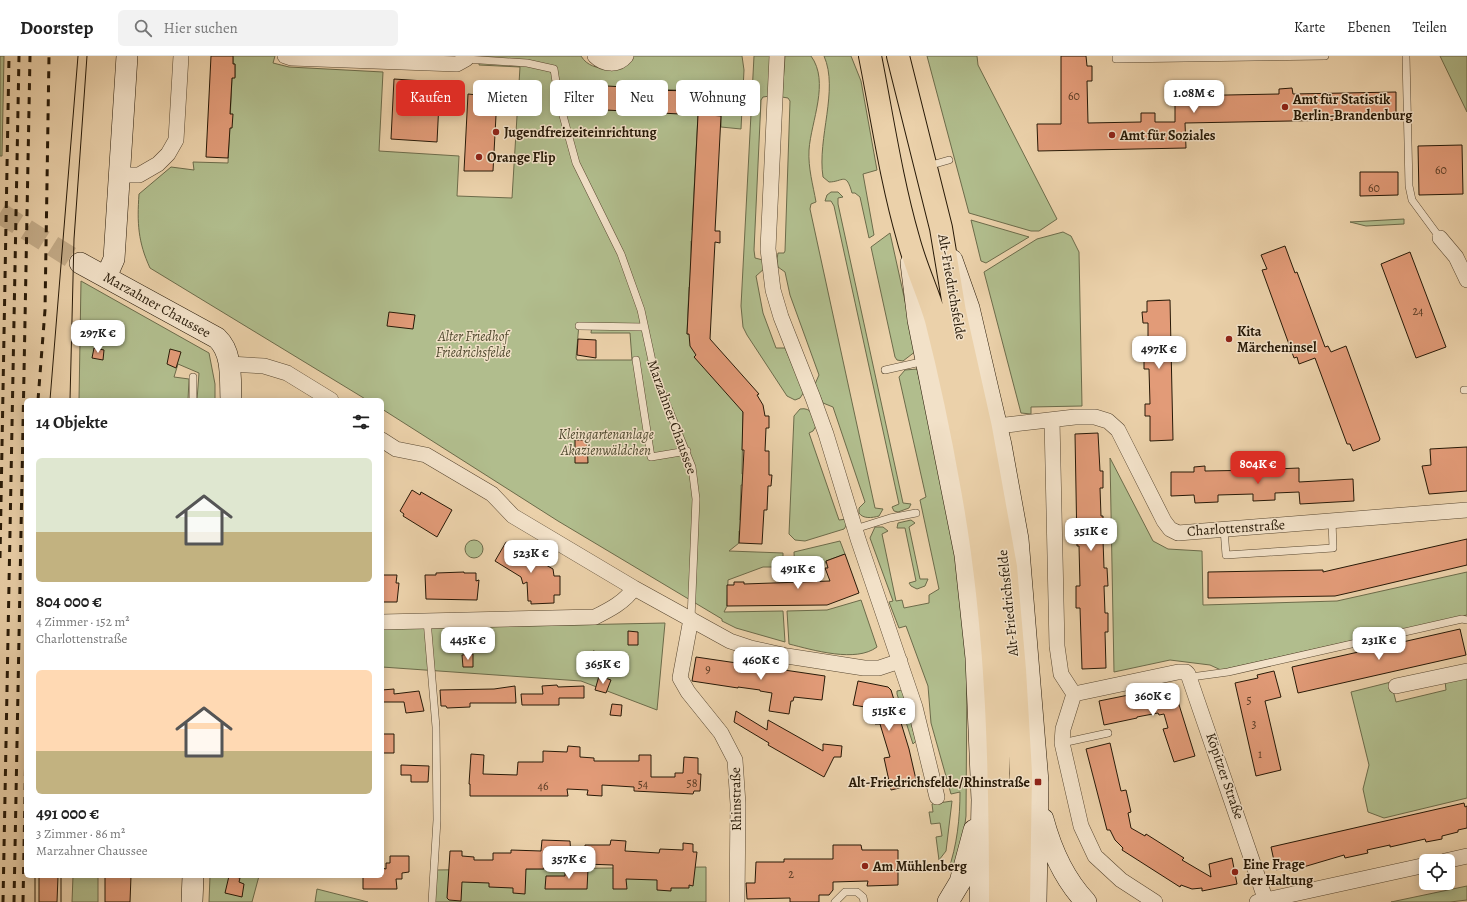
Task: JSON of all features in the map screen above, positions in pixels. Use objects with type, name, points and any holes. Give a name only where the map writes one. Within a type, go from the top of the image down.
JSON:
[{"type":"main road","points":[[106,277],[114,260],[127,56]]},
{"type":"main road","name":"Alt-Friedrichsfelde","points":[[870,56],[908,238],[935,318],[972,488],[984,561],[995,672],[999,746],[1000,902]]},
{"type":"main road","points":[[898,56],[941,228]]},
{"type":"main road","name":"Alt-Friedrichsfelde","points":[[941,228],[970,308],[997,426],[1018,540],[1035,732],[1038,801],[1036,902]]},
{"type":"main road","name":"Alt-Friedrichsfelde","points":[[941,228],[955,312],[981,428],[1006,567],[1015,670],[1021,772],[1019,902]]},
{"type":"main road","points":[[908,238],[918,320],[966,555],[976,658],[982,800],[980,902]]},
{"type":"main road","name":"Marzahner Chaussee","points":[[80,263],[217,338],[224,347],[229,364],[231,398]]},
{"type":"main road","points":[[948,902],[960,882],[982,800]]},
{"type":"main road","points":[[1038,801],[1053,849],[1063,871],[1076,891],[1086,902]]},
{"type":"main road","points":[[192,902],[193,878]]},
{"type":"street","points":[[120,175],[138,175],[158,164],[168,154],[176,140],[182,56]]},
{"type":"street","points":[[285,56],[291,58],[457,64],[466,58]]},
{"type":"street","points":[[595,56],[603,63],[611,64],[618,62],[626,56]]},
{"type":"street","points":[[777,56],[768,250],[773,290],[780,317],[816,405],[855,529],[915,707],[924,751],[938,797]]},
{"type":"street","points":[[1440,238],[1456,257],[1467,280]]},
{"type":"street","points":[[229,364],[264,366],[287,373],[328,398]]},
{"type":"street","name":"Charlottenstraße","points":[[997,426],[1095,417],[1108,421],[1118,430],[1164,521],[1170,528],[1178,533],[1467,510]]},
{"type":"street","points":[[1052,420],[1057,646],[1061,674],[1074,694]]},
{"type":"street","points":[[384,441],[396,449],[426,455],[492,494],[513,516],[634,588],[730,640],[751,648],[787,656],[864,668],[879,668],[900,661]]},
{"type":"street","points":[[384,622],[595,617],[611,609],[630,594],[634,588]]},
{"type":"street","name":"Rhinstraße","points":[[690,619],[680,678],[688,692],[721,733],[735,760],[738,804],[737,902]]},
{"type":"street","points":[[1396,686],[1467,671]]},
{"type":"street","points":[[1074,694],[1178,672],[1186,672],[1191,677]]},
{"type":"street","name":"Köpitzer Straße","points":[[1191,677],[1262,901]]},
{"type":"street","points":[[1074,694],[1063,729],[1062,743],[1082,826],[1095,856],[1121,880],[1155,902]]},
{"type":"street","points":[[1455,859],[1467,856]]},
{"type":"street","points":[[1262,901],[1419,867]]},
{"type":"lane","points":[[1116,56],[1116,59],[1325,56]]},
{"type":"lane","points":[[1406,56],[1410,186],[1412,200],[1440,238]]},
{"type":"lane","name":"Marzahner Chaussee","points":[[466,58],[527,63],[554,69],[559,101],[576,163],[622,254],[641,310],[655,375],[665,402],[687,451],[695,479],[696,499],[690,619]]},
{"type":"lane","points":[[925,167],[949,160]]},
{"type":"lane","points":[[579,326],[644,327]]},
{"type":"lane","points":[[636,360],[651,457],[687,451]]},
{"type":"lane","points":[[886,370],[927,360]]},
{"type":"lane","points":[[193,377],[193,398]]},
{"type":"lane","points":[[855,529],[890,518],[916,513]]},
{"type":"lane","points":[[1224,529],[1226,555],[1333,548],[1332,521]]},
{"type":"lane","points":[[427,620],[436,727],[437,820],[432,902]]},
{"type":"lane","points":[[1191,677],[1228,672],[1455,621],[1467,620]]},
{"type":"lane","points":[[1062,743],[1108,733]]},
{"type":"lane","points":[[835,902],[845,892],[857,892],[863,897],[864,902]]},
{"type":"green space","points":[[0,56],[4,56],[2,156],[0,156]]},
{"type":"green space","points":[[233,56],[275,56],[273,63],[289,67],[383,72],[379,151],[459,156],[457,196],[512,198],[517,116],[542,116],[542,80],[519,80],[520,67],[479,65],[480,56],[581,56],[586,62],[593,66],[608,69],[630,56],[742,56],[743,80],[676,80],[676,90],[668,90],[668,80],[616,80],[616,87],[608,87],[608,80],[550,80],[550,116],[608,116],[608,110],[616,110],[616,116],[668,116],[668,113],[676,113],[676,116],[698,116],[692,230],[694,230],[694,241],[691,241],[691,287],[689,287],[687,334],[689,334],[743,408],[742,474],[744,474],[744,485],[741,485],[740,520],[742,520],[742,531],[739,531],[739,543],[729,551],[783,553],[783,567],[763,567],[728,580],[727,606],[724,612],[783,611],[785,642],[736,628],[722,621],[722,619],[558,521],[384,410],[384,398],[364,398],[150,268],[143,250],[139,232],[139,194],[171,167],[194,170],[193,162],[228,163],[232,78],[235,77],[235,64],[233,64]],"holes":[[[579,324],[592,325],[591,333],[630,333],[632,360],[577,360]]]},
{"type":"green space","points":[[754,56],[770,56],[770,96],[763,97],[761,100],[754,250],[755,258],[763,260],[765,268],[756,276],[763,313],[776,348],[785,348],[804,392],[800,398],[795,400],[787,396],[743,327],[741,306],[751,116],[760,116],[760,80],[753,80]]},
{"type":"green space","points":[[785,56],[811,56],[816,66],[819,78],[818,102],[809,150],[810,170],[816,202],[811,204],[810,209],[875,508],[883,509],[879,516],[871,518],[865,517],[859,513],[859,508],[865,502],[833,407],[823,403],[815,384],[819,375],[790,295],[785,272],[778,267],[778,253],[784,253],[785,251],[790,101],[788,98],[782,97]]},
{"type":"green space","points":[[824,56],[851,56],[861,81],[877,170],[863,174],[874,235],[869,238],[860,197],[855,193],[852,193],[846,180],[844,179],[829,182],[823,177],[823,146],[829,99],[828,69]]},
{"type":"green space","points":[[927,56],[977,56],[978,65],[1057,219],[1039,231],[1031,231],[969,213]]},
{"type":"green space","points":[[1440,56],[1467,56],[1467,112]]},
{"type":"green space","points":[[721,116],[742,116],[741,129],[721,127]]},
{"type":"green space","points":[[831,192],[838,192],[843,197],[838,198],[838,204],[903,503],[911,504],[909,508],[898,512],[894,511],[892,507],[899,504],[834,206],[831,201],[825,201],[827,195]]},
{"type":"green space","points":[[1404,219],[1404,224],[1366,226],[1350,222]]},
{"type":"green space","points":[[971,220],[1029,237],[986,263],[981,261]]},
{"type":"green space","points":[[1063,232],[1071,236],[1079,252],[1082,406],[1031,407],[1031,414],[1021,413],[984,272],[1037,239]]},
{"type":"green space","points":[[890,233],[916,351],[903,361],[897,360],[895,357],[871,247]]},
{"type":"green space","points":[[81,281],[209,353],[215,384],[215,398],[197,398],[199,373],[178,364],[174,377],[189,379],[188,398],[79,398]]},
{"type":"green space","points":[[917,369],[945,485],[966,632],[966,816],[954,873],[948,871],[954,852],[960,792],[951,794],[931,723],[928,686],[906,626],[899,628],[889,602],[893,601],[870,538],[875,527],[883,527],[888,531],[882,534],[896,601],[902,600],[904,608],[929,603],[929,595],[939,589],[920,500],[926,497],[899,377],[905,370]]},
{"type":"green space","points":[[800,409],[807,409],[813,416],[816,426],[813,431],[809,433],[839,520],[847,519],[844,529],[805,541],[795,540],[789,534],[794,416]]},
{"type":"green space","points":[[1110,458],[1153,541],[1168,549],[1202,551],[1203,605],[1337,601],[1467,572],[1467,615],[1221,670],[1210,665],[1170,660],[1114,672]]},
{"type":"green space","points":[[911,520],[915,523],[909,527],[920,579],[928,579],[925,586],[917,589],[909,583],[916,581],[905,528],[897,528],[898,523]]},
{"type":"green space","points":[[474,540],[480,543],[483,549],[480,555],[474,558],[468,555],[465,549],[468,543]]},
{"type":"green space","points":[[840,541],[845,554],[826,561],[822,571],[795,574],[794,552]]},
{"type":"green space","points":[[861,600],[877,647],[868,652],[846,655],[822,652],[789,644],[787,611],[827,610]]},
{"type":"green space","points":[[665,623],[657,710],[581,681],[384,667],[384,629]]},
{"type":"green space","points":[[1467,676],[1467,798],[1384,818],[1368,812],[1363,789],[1369,765],[1351,692],[1391,682],[1396,702],[1446,690],[1445,681]]},
{"type":"green space","points":[[902,690],[916,741],[913,744],[897,694],[897,691]]},
{"type":"green space","points":[[952,801],[946,851],[939,860],[936,837],[942,836],[940,823],[931,824],[929,812],[933,812],[932,804]]},
{"type":"green space","points":[[706,867],[706,902],[432,902],[434,870]]},
{"type":"green space","points":[[73,878],[98,878],[98,902],[72,902]]},
{"type":"green space","points":[[210,878],[258,878],[252,902],[209,902]]},
{"type":"green space","points":[[1467,886],[1467,900],[1450,902],[1391,902],[1448,890],[1455,890],[1455,889]]},
{"type":"green space","points":[[317,889],[368,902],[315,902]]},
{"type":"building","points":[[211,56],[233,56],[233,64],[235,64],[235,78],[232,78],[230,114],[233,114],[232,128],[230,128],[228,158],[206,157]]},
{"type":"building","points":[[1061,56],[1086,56],[1087,66],[1092,66],[1092,81],[1087,81],[1088,123],[1141,122],[1141,113],[1155,113],[1155,122],[1175,122],[1175,96],[1279,94],[1279,89],[1292,88],[1293,94],[1396,92],[1396,119],[1185,123],[1186,148],[1038,151],[1037,124],[1061,124]]},
{"type":"building","points":[[394,79],[409,80],[396,80],[396,116],[438,116],[437,142],[391,139]]},
{"type":"building","points":[[608,86],[616,87],[616,111],[608,110]]},
{"type":"building","points":[[668,90],[676,91],[676,114],[668,113]]},
{"type":"building","points":[[468,94],[473,95],[473,116],[496,116],[493,171],[464,171]]},
{"type":"building","points":[[698,116],[721,116],[715,231],[720,231],[720,243],[715,242],[710,339],[759,394],[757,395],[763,405],[765,416],[769,416],[769,428],[766,428],[765,451],[769,451],[769,475],[772,475],[771,486],[768,486],[767,510],[764,510],[762,544],[739,543],[744,450],[742,450],[743,412],[694,357],[696,355],[690,346],[689,334],[687,334]]},
{"type":"building","points":[[1462,145],[1463,194],[1419,195],[1418,146]]},
{"type":"building","points":[[1360,172],[1398,172],[1398,195],[1360,196]]},
{"type":"building","points":[[1285,246],[1295,273],[1297,272],[1325,347],[1328,346],[1331,352],[1346,346],[1380,439],[1379,441],[1353,451],[1350,444],[1347,444],[1315,358],[1299,364],[1297,357],[1294,358],[1262,270],[1267,269],[1261,255]]},
{"type":"building","points":[[1410,252],[1446,347],[1416,358],[1381,264]]},
{"type":"building","points":[[1170,300],[1173,440],[1150,441],[1150,416],[1145,416],[1145,404],[1150,404],[1149,369],[1144,369],[1144,358],[1148,358],[1148,323],[1143,323],[1142,312],[1147,312],[1147,301]]},
{"type":"building","points":[[389,312],[415,315],[413,329],[387,326]]},
{"type":"building","points":[[578,339],[596,340],[596,358],[577,355]]},
{"type":"building","points":[[94,348],[104,350],[103,360],[92,358]]},
{"type":"building","points":[[170,349],[181,352],[176,368],[167,364]]},
{"type":"building","points":[[1098,433],[1100,471],[1103,471],[1103,488],[1100,488],[1101,516],[1103,516],[1103,529],[1106,528],[1107,540],[1103,540],[1104,568],[1107,568],[1108,586],[1104,586],[1105,613],[1108,613],[1108,632],[1105,632],[1106,668],[1082,669],[1080,608],[1076,608],[1076,586],[1080,586],[1079,546],[1077,546],[1075,434]]},
{"type":"building","points":[[575,440],[587,440],[588,463],[575,463]]},
{"type":"building","points":[[1467,447],[1467,491],[1429,494],[1422,466],[1431,465],[1430,449]]},
{"type":"building","points":[[1275,465],[1275,469],[1299,468],[1299,482],[1353,479],[1354,501],[1300,504],[1299,492],[1275,493],[1275,500],[1253,501],[1253,494],[1218,495],[1218,502],[1195,503],[1194,495],[1171,496],[1171,472],[1194,472],[1194,467],[1205,466],[1205,471],[1262,470],[1262,466]]},
{"type":"building","points":[[412,490],[420,495],[421,492],[452,510],[437,537],[403,516],[404,514],[400,511]]},
{"type":"building","points":[[1467,539],[1467,565],[1357,591],[1335,596],[1208,598],[1208,572],[1323,570],[1323,572]]},
{"type":"building","points":[[506,542],[511,545],[513,543],[527,550],[525,553],[553,569],[554,576],[560,576],[560,595],[554,595],[554,603],[531,604],[531,601],[528,601],[527,582],[523,584],[521,577],[495,561]]},
{"type":"building","points":[[845,554],[859,593],[827,605],[727,606],[727,585],[734,585],[734,582],[744,582],[744,584],[830,581],[825,568],[828,568],[826,561]]},
{"type":"building","points":[[464,572],[476,573],[476,581],[479,580],[477,600],[426,599],[425,575]]},
{"type":"building","points":[[384,575],[397,575],[396,583],[399,583],[397,602],[384,602]]},
{"type":"building","points":[[448,629],[458,629],[458,649],[449,649]]},
{"type":"building","points":[[1460,629],[1466,655],[1298,693],[1292,667]]},
{"type":"building","points":[[628,631],[638,632],[638,645],[628,645]]},
{"type":"building","points":[[593,651],[602,653],[599,666],[590,664]]},
{"type":"building","points":[[473,654],[473,667],[463,667],[462,655]]},
{"type":"building","points":[[696,657],[825,676],[822,700],[794,697],[793,701],[791,701],[789,714],[769,711],[772,693],[692,681]]},
{"type":"building","points":[[1274,671],[1281,697],[1265,701],[1281,770],[1256,776],[1235,683],[1258,678],[1257,675]]},
{"type":"building","points":[[599,676],[611,680],[606,693],[595,690]]},
{"type":"building","points":[[858,681],[888,687],[891,690],[909,749],[917,784],[891,790],[884,758],[890,757],[880,724],[875,724],[871,708],[853,705]]},
{"type":"building","points":[[557,685],[558,687],[584,686],[584,698],[559,698],[559,705],[522,705],[521,694],[543,694],[542,686]]},
{"type":"building","points":[[515,686],[516,703],[470,703],[470,707],[447,708],[446,706],[441,706],[440,690],[494,689]]},
{"type":"building","points":[[1163,688],[1176,695],[1195,756],[1174,762],[1163,729],[1168,728],[1164,714],[1159,715],[1158,713],[1104,725],[1099,701]]},
{"type":"building","points":[[394,689],[394,694],[419,691],[424,711],[406,713],[404,702],[384,702],[384,690]]},
{"type":"building","points":[[612,704],[622,705],[621,716],[610,715]]},
{"type":"building","points":[[736,711],[767,730],[768,720],[823,751],[823,744],[842,746],[841,757],[834,757],[824,777],[768,745],[769,743],[734,722]]},
{"type":"building","points":[[384,734],[394,734],[394,753],[384,753]]},
{"type":"building","points":[[1110,743],[1121,791],[1126,790],[1131,812],[1128,813],[1131,828],[1145,836],[1146,834],[1184,858],[1182,860],[1211,877],[1209,864],[1232,858],[1237,884],[1202,891],[1202,888],[1192,889],[1181,885],[1180,887],[1122,850],[1123,848],[1115,840],[1110,830],[1107,830],[1086,749]]},
{"type":"building","points":[[568,746],[580,747],[580,757],[594,758],[594,761],[639,761],[639,755],[651,755],[651,777],[675,777],[675,773],[683,773],[684,757],[698,758],[698,774],[701,774],[700,791],[694,791],[693,794],[634,791],[634,787],[602,785],[602,796],[587,795],[588,790],[567,789],[568,796],[470,796],[469,784],[471,754],[484,755],[483,774],[517,775],[518,762],[543,762],[543,751],[567,752]]},
{"type":"building","points":[[401,765],[429,766],[428,782],[411,782],[411,775],[401,775]]},
{"type":"building","points":[[1464,803],[1465,807],[1467,806],[1467,828],[1442,836],[1442,839],[1426,842],[1425,839],[1390,847],[1390,845],[1367,850],[1368,853],[1345,858],[1344,855],[1300,868],[1289,870],[1289,867],[1276,870],[1271,847]]},
{"type":"building","points":[[542,840],[570,841],[571,856],[544,856],[544,869],[526,869],[525,894],[513,893],[513,888],[489,887],[489,883],[462,882],[461,901],[449,900],[447,898],[450,851],[462,851],[462,856],[474,857],[474,860],[493,860],[493,853],[511,853],[511,850],[541,851]]},
{"type":"building","points":[[611,840],[626,841],[625,851],[659,853],[660,849],[683,850],[683,843],[693,844],[693,852],[697,852],[693,886],[689,885],[689,888],[671,888],[671,891],[657,890],[657,880],[626,879],[627,889],[613,889],[613,865],[585,864],[585,845],[610,845]]},
{"type":"building","points":[[833,845],[861,845],[862,850],[898,850],[898,885],[867,886],[868,881],[833,882],[833,890],[829,895],[819,895],[819,902],[790,902],[790,898],[747,899],[746,883],[755,883],[756,862],[784,862],[784,859],[833,859]]},
{"type":"building","points":[[390,856],[409,856],[409,872],[402,873],[402,879],[396,879],[397,889],[363,889],[363,878],[384,878],[384,868],[386,869],[386,863],[390,863]]},
{"type":"building","points":[[565,869],[588,869],[587,889],[545,889],[546,876],[565,876]]},
{"type":"building","points":[[39,878],[58,878],[57,902],[39,902]]},
{"type":"building","points":[[105,878],[131,878],[130,902],[105,902]]},
{"type":"building","points":[[229,878],[240,878],[239,882],[244,884],[242,897],[225,893]]},
{"type":"tunnel","points":[[0,213],[80,263]]},
{"type":"tram line","points":[[50,398],[78,56]]},
{"type":"tram line","points":[[70,398],[74,239],[87,56]]},
{"type":"tram line","points":[[35,878],[35,902]]},
{"type":"tram line","points":[[61,878],[61,902]]},
{"type":"railway","points":[[0,558],[9,56]]},
{"type":"railway","points":[[3,902],[19,56]]},
{"type":"railway","points":[[14,902],[30,56]]},
{"type":"railway","points":[[38,398],[45,310],[49,56]]},
{"type":"railway","points":[[23,902],[24,849]]},
{"type":"place","name":"Amt für Statistik Berlin-Brandenburg","points":[[1285,107]]},
{"type":"place","name":"Jugendfreizeiteinrichtung","points":[[496,132]]},
{"type":"place","name":"Amt für Soziales","points":[[1112,135]]},
{"type":"place","name":"Orange Flip","points":[[479,157]]},
{"type":"place","name":"Kita Märcheninsel","points":[[1229,339]]},
{"type":"place","name":"Alt-Friedrichsfelde/Rhinstraße","points":[[1038,782]]},
{"type":"place","name":"Am Mühlenberg","points":[[865,866]]},
{"type":"place","name":"Eine Frage der Haltung","points":[[1235,872]]},
{"type":"park label","name":"Alter Friedhof Friedrichsfelde","points":[[473,344]]},
{"type":"park label","name":"Kleingartenanlage Akazienwäldchen","points":[[606,442]]}]
